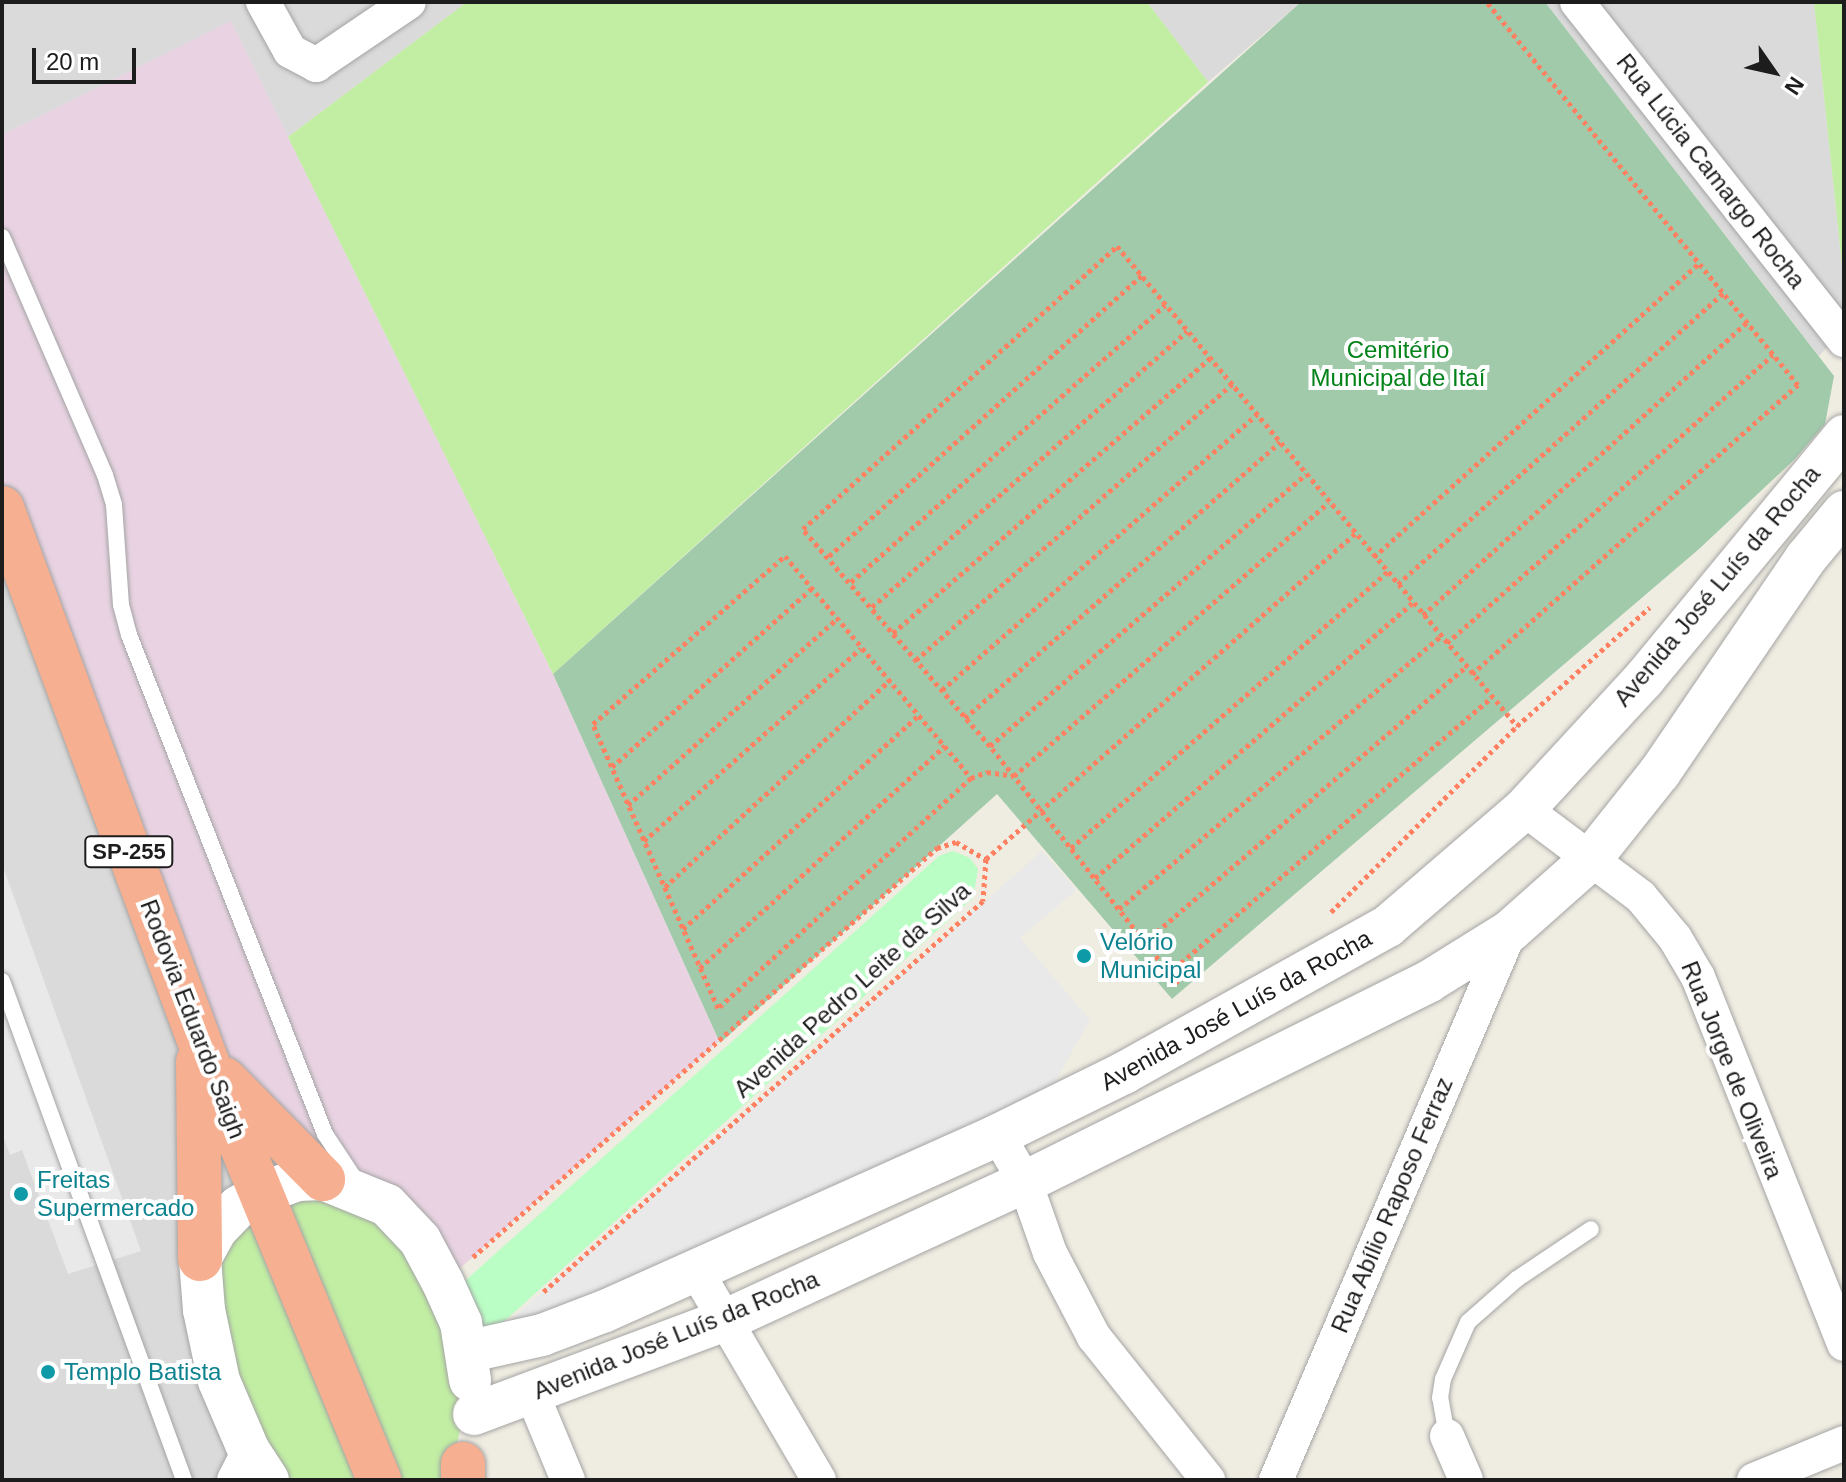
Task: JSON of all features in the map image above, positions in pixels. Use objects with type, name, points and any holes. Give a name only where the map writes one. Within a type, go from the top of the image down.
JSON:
[{"type":"highway","name":"Rodovia Eduardo Saigh","points":[[2,508],[202,1049],[379,1480]]},
{"type":"highway","points":[[202,1049],[343,1186]]},
{"type":"highway","points":[[200,1259],[202,1049]]},
{"type":"street","points":[[263,2],[290,51],[316,65],[409,2]]},
{"type":"street","name":"Rua Lúcia Camargo Rocha","points":[[1577,2],[1844,340]]},
{"type":"street","name":"Avenida José Luís da Rocha","points":[[466,1352],[542,1335],[697,1272],[998,1135],[1124,1073],[1388,926],[1524,809],[1644,679],[1844,436]]},
{"type":"street","name":"Avenida José Luís da Rocha","points":[[474,1414],[533,1396],[726,1320],[1025,1182],[1428,982],[1510,931],[1590,860],[1696,720],[1806,558],[1844,512]]},
{"type":"street","points":[[1644,679],[1696,720]]},
{"type":"street","name":"Rua Jorge de Oliveira","points":[[1524,809],[1660,916],[1698,977],[1844,1344]]},
{"type":"street","name":"Rua Abílio Raposo Ferraz","points":[[1276,1480],[1510,931]]},
{"type":"street","points":[[998,1135],[1025,1182],[1050,1253],[1094,1337],[1208,1480]]},
{"type":"street","points":[[250,1470],[219,1381],[204,1310],[200,1259],[238,1207],[262,1193],[297,1180],[343,1186],[407,1224],[443,1283],[466,1352],[474,1414],[460,1475]]},
{"type":"street","points":[[697,1272],[819,1480]]},
{"type":"street","points":[[533,1396],[568,1480]]},
{"type":"street","points":[[1447,1436],[1466,1480]]},
{"type":"street","points":[[1754,1480],[1844,1443]]},
{"type":"lane","points":[[2,237],[105,475],[114,505],[121,605],[129,635],[343,1186]]},
{"type":"lane","points":[[2,981],[184,1480]]},
{"type":"lane","points":[[1447,1436],[1441,1388],[1449,1358],[1468,1322],[1517,1279],[1591,1229]]},
{"type":"path","points":[[1472,674],[1798,385],[1487,2]]},
{"type":"path","points":[[1178,984],[990,746],[803,529],[1117,246],[1517,726]]},
{"type":"path","points":[[1374,557],[1699,263]]},
{"type":"path","points":[[829,556],[1142,275]]},
{"type":"path","points":[[1398,584],[1724,293]]},
{"type":"path","points":[[851,582],[1165,305]]},
{"type":"path","points":[[1423,615],[1747,322]]},
{"type":"path","points":[[872,607],[1187,331]]},
{"type":"path","points":[[1447,643],[1773,355]]},
{"type":"path","points":[[893,633],[1210,358]]},
{"type":"path","points":[[916,660],[1232,384]]},
{"type":"path","points":[[942,690],[1257,414]]},
{"type":"path","points":[[965,718],[1280,442]]},
{"type":"path","points":[[990,746],[1306,474]]},
{"type":"path","points":[[971,778],[785,556],[593,724],[718,1008],[971,778],[987,772],[1014,776],[1329,502]]},
{"type":"path","points":[[986,859],[1355,534]]},
{"type":"path","points":[[1071,848],[1387,571]]},
{"type":"path","points":[[612,767],[812,588]]},
{"type":"path","points":[[1319,923],[1517,726],[1657,601]]},
{"type":"path","points":[[1095,878],[1413,603]]},
{"type":"path","points":[[628,805],[838,618]]},
{"type":"path","points":[[1119,909],[1441,636]]},
{"type":"path","points":[[644,841],[862,647]]},
{"type":"path","points":[[1145,942],[1466,667]]},
{"type":"path","points":[[665,887],[890,680]]},
{"type":"path","points":[[1169,973],[1492,697]]},
{"type":"path","points":[[683,929],[919,715]]},
{"type":"path","points":[[700,968],[945,746]]},
{"type":"path","name":"Avenida Pedro Leite da Silva","points":[[443,1283],[937,848],[956,842],[986,859],[983,901],[538,1296]]},
{"type":"shaded area","points":[[2,2],[467,2],[288,137],[231,22],[2,135]]},
{"type":"shaded area","points":[[1147,2],[1301,2],[1208,82]]},
{"type":"shaded area","points":[[1545,2],[1814,2],[1844,284],[1844,330],[1819,356]]},
{"type":"shaded area","points":[[231,21],[553,674],[719,1041],[443,1283],[266,1184],[2,509],[2,135]]},
{"type":"shaded area","points":[[2,546],[365,1480],[2,1480]]},
{"type":"shaded area","points":[[1042,851],[1076,890],[1020,938],[1090,1020],[1035,1117],[503,1336],[514,1317]]},
{"type":"shaded area","points":[[2,864],[141,1251],[68,1274],[22,1150],[10,1155],[2,1133]]},
{"type":"green space","points":[[467,2],[1147,2],[1208,82],[553,674],[288,137]]},
{"type":"green space","name":"Cemitério Municipal de Itaí","points":[[1301,2],[1545,2],[1834,376],[1825,424],[1795,459],[1699,549],[1172,999],[997,794],[720,1043],[553,674]]},
{"type":"green space","points":[[1814,2],[1844,2],[1844,284]]},
{"type":"green space","points":[[953,851],[970,858],[978,869],[973,898],[477,1346],[456,1289],[939,856]]},
{"type":"green space","points":[[299,1193],[378,1214],[418,1254],[454,1349],[463,1418],[454,1456],[441,1480],[388,1480],[276,1200]]},
{"type":"green space","points":[[260,1210],[369,1480],[284,1480],[236,1403],[212,1257]]},
{"type":"place","name":"Velório Municipal","points":[[1084,956]]},
{"type":"place","name":"Freitas Supermercado","points":[[21,1194]]},
{"type":"place","name":"Templo Batista","points":[[48,1372]]}]
